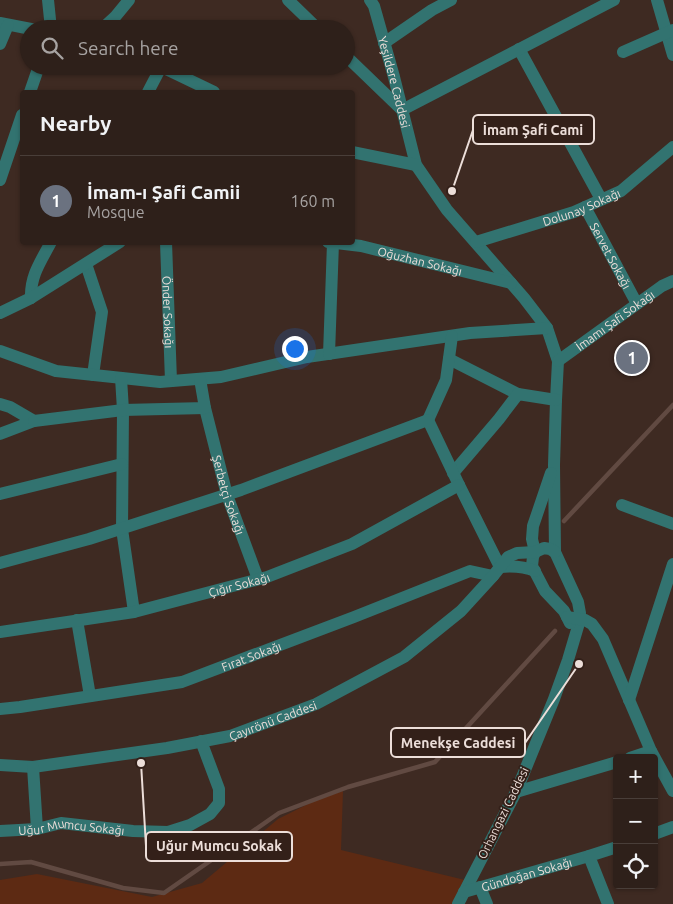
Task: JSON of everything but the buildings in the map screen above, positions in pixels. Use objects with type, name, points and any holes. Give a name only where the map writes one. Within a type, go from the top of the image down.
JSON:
[{"type":"street","points":[[48,0],[50,20]]},
{"type":"street","points":[[112,20],[129,0]]},
{"type":"street","points":[[288,0],[309,20]]},
{"type":"street","name":"Yeşildere Caddesi","points":[[370,0],[374,6],[416,165]]},
{"type":"street","points":[[384,42],[432,10],[451,0]]},
{"type":"street","points":[[355,65],[402,110],[614,0]]},
{"type":"street","points":[[657,0],[670,31],[673,55]]},
{"type":"street","points":[[0,44],[4,24],[20,27]]},
{"type":"street","points":[[623,52],[670,31]]},
{"type":"street","points":[[519,49],[601,200]]},
{"type":"street","points":[[31,90],[36,75]]},
{"type":"street","points":[[149,90],[156,75]]},
{"type":"street","points":[[174,75],[194,88]]},
{"type":"street","points":[[0,180],[20,121]]},
{"type":"street","points":[[355,153],[416,165],[448,210],[524,298],[547,328],[558,361],[554,465],[555,552],[578,602],[580,613],[573,618]]},
{"type":"street","name":"Dolunay Sokağı","points":[[476,242],[574,212],[601,200],[621,190],[671,153]]},
{"type":"street","name":"Servet Sokağı","points":[[585,207],[637,304]]},
{"type":"street","points":[[31,298],[30,286],[49,245]]},
{"type":"street","points":[[0,313],[31,298],[115,245]]},
{"type":"street","name":"Önder Sokağı","points":[[166,245],[171,381]]},
{"type":"street","points":[[329,354],[333,245]]},
{"type":"street","name":"Oğuzhan Sokağı","points":[[352,245],[511,284]]},
{"type":"street","points":[[86,264],[102,312],[94,375]]},
{"type":"street","name":"İmamı Şafi Sokağı","points":[[558,361],[662,286],[673,281]]},
{"type":"street","points":[[0,351],[56,371],[160,382],[221,377],[307,357],[470,333],[547,328]]},
{"type":"street","points":[[0,563],[89,539],[227,495],[428,420],[446,380],[452,336]]},
{"type":"street","points":[[449,359],[518,394],[556,400]]},
{"type":"street","points":[[121,378],[122,529],[134,612]]},
{"type":"street","name":"Şerbetçi Sokağı","points":[[200,379],[205,408],[227,495],[258,579]]},
{"type":"street","name":"Çığır Sokağı","points":[[0,632],[134,612],[276,574],[352,544],[456,479],[518,394]]},
{"type":"street","points":[[0,404],[10,407],[34,421]]},
{"type":"street","points":[[0,434],[34,421],[122,410],[205,408]]},
{"type":"street","points":[[428,420],[496,571]]},
{"type":"street","points":[[0,494],[122,464]]},
{"type":"street","points":[[554,465],[533,526],[532,539],[535,552],[532,566],[546,591],[564,611],[573,618],[585,620],[592,624],[603,639],[651,751],[673,791]]},
{"type":"street","points":[[622,505],[673,524]]},
{"type":"street","name":"Çayırönü Caddesi","points":[[0,764],[34,767],[167,748],[230,736],[316,704],[404,657],[461,610],[508,557],[517,553],[535,552],[544,548],[555,552]]},
{"type":"street","points":[[629,700],[673,564]]},
{"type":"street","name":"Fırat Sokağı","points":[[0,709],[182,682],[470,571],[496,571],[527,567],[535,571]]},
{"type":"street","points":[[550,595],[563,592],[567,585],[566,576]]},
{"type":"street","name":"Orhangazi Caddesi","points":[[458,904],[516,792],[554,699],[575,637],[573,618]]},
{"type":"street","points":[[77,620],[90,696]]},
{"type":"street","name":"Uğur Mumcu Sokağı","points":[[0,831],[37,829],[61,823],[133,832],[168,832],[190,825],[210,814],[220,803],[219,789],[201,741]]},
{"type":"street","points":[[642,754],[651,751]]},
{"type":"street","points":[[516,792],[613,763]]},
{"type":"street","points":[[34,767],[37,829]]},
{"type":"street","points":[[658,833],[673,827]]},
{"type":"street","name":"Gündoğan Sokağı","points":[[464,892],[613,848]]},
{"type":"street","points":[[589,856],[608,904]]},
{"type":"street","points":[[480,887],[487,904]]},
{"type":"shaded area","points":[[343,791],[341,850],[465,880],[453,904],[0,904],[0,880],[37,874],[152,897],[202,883],[278,819],[316,800]]},
{"type":"waterway","points":[[564,521],[673,405]]},
{"type":"waterway","points":[[0,864],[31,862],[123,888],[164,893],[279,813],[348,787],[435,762],[555,631]]},
{"type":"place","name":"İmam Şafi Cami","points":[[452,191]]},
{"type":"place","name":"İmam-ı Şafi Camii","points":[[632,358]]},
{"type":"place","name":"Menekşe Caddesi","points":[[579,664]]},
{"type":"place","name":"Uğur Mumcu Sokak","points":[[141,763]]}]
